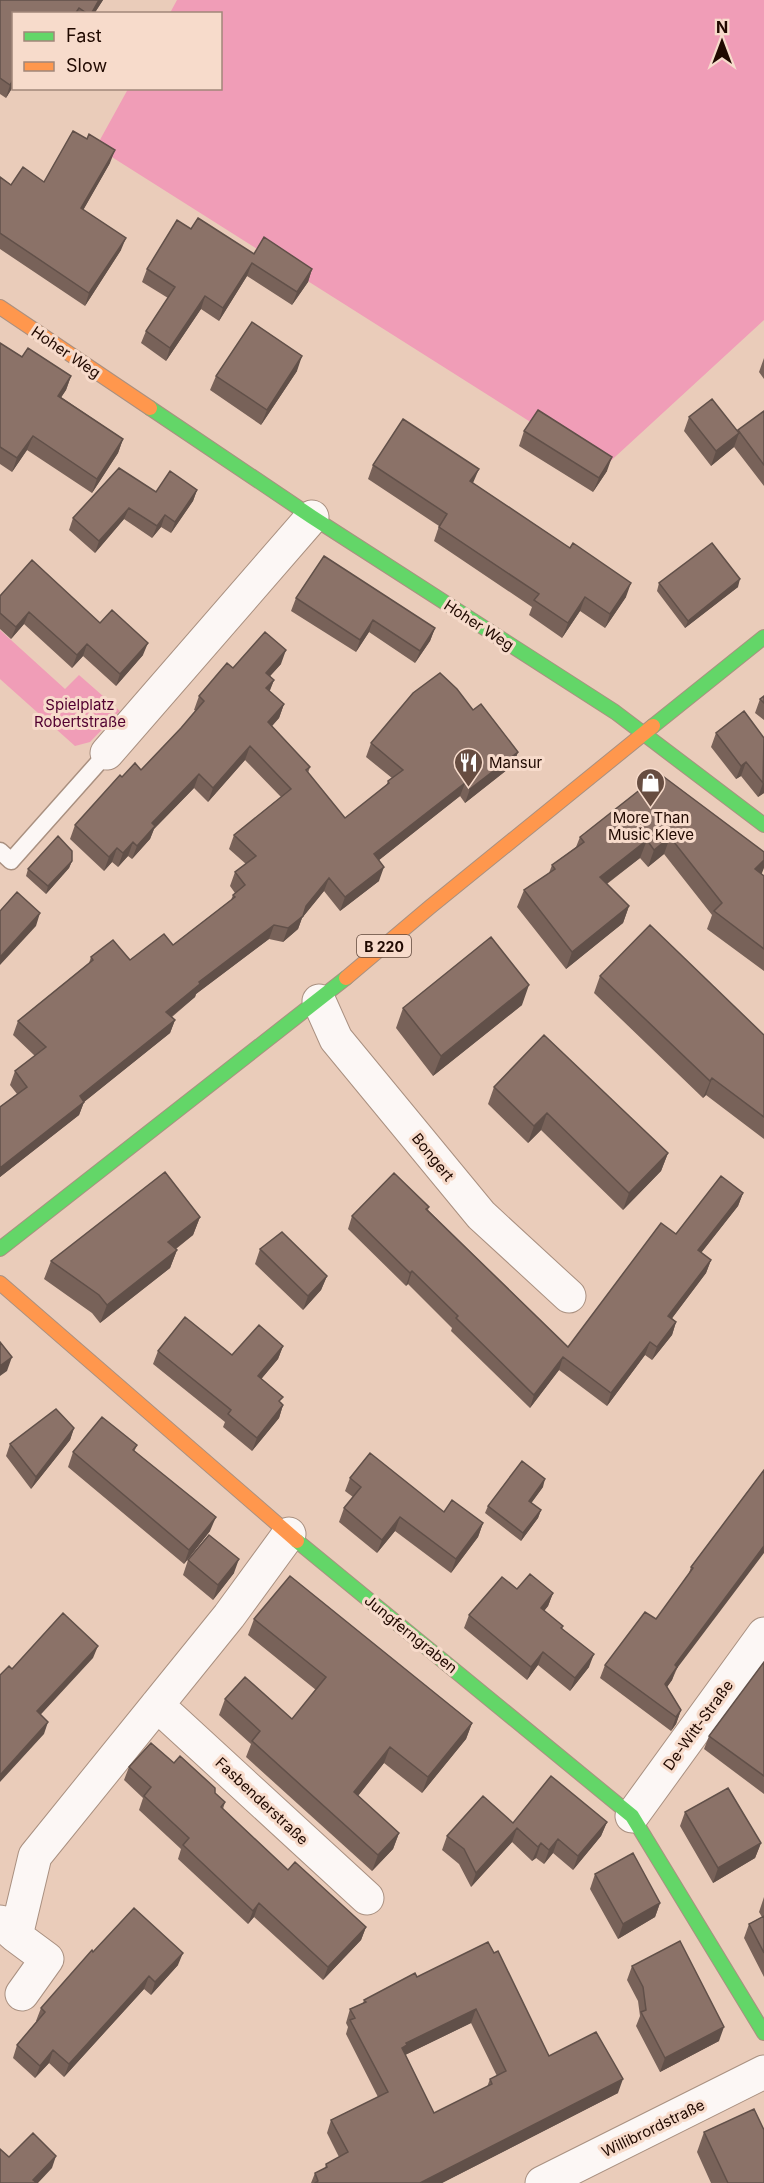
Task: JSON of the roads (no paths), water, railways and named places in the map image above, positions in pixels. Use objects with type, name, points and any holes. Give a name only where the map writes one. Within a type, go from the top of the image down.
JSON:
[{"type":"street","name":"Hoher Weg","points":[[0,307],[312,517],[615,712],[764,825]]},
{"type":"street","points":[[107,753],[312,517]]},
{"type":"street","name":"B 220","points":[[0,1249],[319,1001],[430,907],[764,637]]},
{"type":"street","name":"Bongert","points":[[319,1001],[336,1039],[481,1215],[569,1296]]},
{"type":"street","name":"Jungferngraben","points":[[0,1283],[289,1534],[632,1816],[764,2033]]},
{"type":"street","points":[[22,1994],[47,1959],[8,1929],[35,1856],[229,1616],[289,1534]]},
{"type":"street","name":"De-Witt-Straße","points":[[632,1816],[764,1634]]},
{"type":"street","name":"Fasbenderstraße","points":[[157,1705],[367,1898]]},
{"type":"street","name":"Willibrordstraße","points":[[542,2183],[764,2072]]},
{"type":"lane","points":[[0,851],[11,861],[107,753]]},
{"type":"place","name":"Mansur","points":[[468,788]]},
{"type":"place","name":"More Than Music Kleve","points":[[651,808]]},
{"type":"park label","name":"Spielplatz Robertstraße","points":[[80,712]]}]
